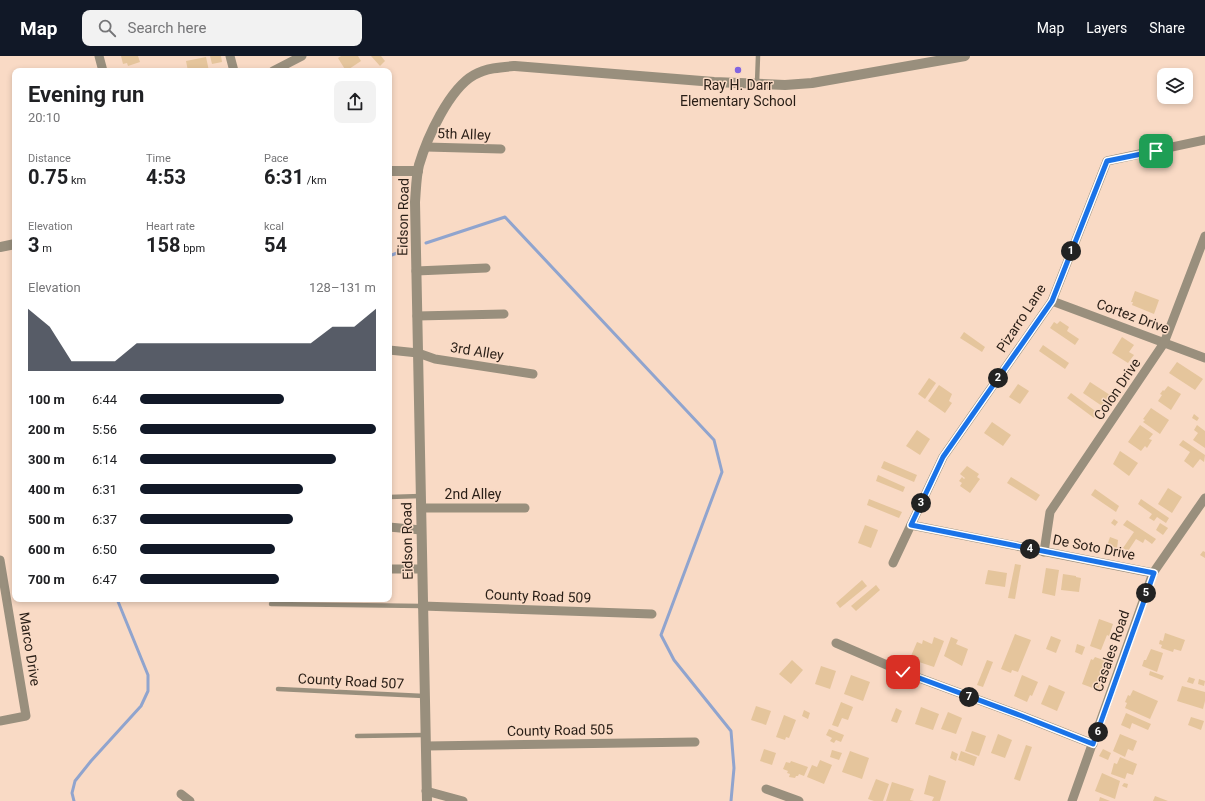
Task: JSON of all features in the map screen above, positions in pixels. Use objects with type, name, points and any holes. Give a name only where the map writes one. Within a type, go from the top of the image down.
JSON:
[{"type":"street","points":[[99,56],[102,68]]},
{"type":"street","points":[[230,56],[233,68]]},
{"type":"street","points":[[279,68],[302,56]]},
{"type":"street","name":"Eidson Road","points":[[427,801],[415,202],[418,171],[426,147],[448,101],[459,87],[474,75],[493,68],[526,66],[714,82],[785,85],[812,83],[965,56]]},
{"type":"street","name":"Pizarro Lane","points":[[893,563],[943,457],[1052,301],[1107,161],[1205,140]]},
{"type":"street","name":"5th Alley","points":[[426,147],[501,149]]},
{"type":"street","points":[[392,170],[418,171]]},
{"type":"street","name":"Colon Drive","points":[[1044,552],[1050,512],[1164,343],[1205,236]]},
{"type":"street","points":[[0,247],[12,245]]},
{"type":"street","points":[[416,271],[486,268]]},
{"type":"street","name":"Cortez Drive","points":[[1052,301],[1205,358]]},
{"type":"street","points":[[417,316],[504,314]]},
{"type":"street","name":"3rd Alley","points":[[392,350],[418,353],[435,359],[533,374]]},
{"type":"street","name":"Casales Road","points":[[1072,801],[1154,573],[1205,498]]},
{"type":"street","name":"2nd Alley","points":[[421,508],[525,508]]},
{"type":"street","name":"De Soto Drive","points":[[911,525],[1154,573]]},
{"type":"street","points":[[392,527],[421,530]]},
{"type":"street","name":"Marco Drive","points":[[0,560],[26,716],[0,721]]},
{"type":"street","points":[[392,569],[422,569]]},
{"type":"street","name":"County Road 509","points":[[422,606],[652,614]]},
{"type":"street","points":[[836,643],[903,672],[1093,744]]},
{"type":"street","name":"County Road 505","points":[[425,740],[695,742]]},
{"type":"street","points":[[766,789],[799,801]]},
{"type":"street","points":[[426,790],[463,801]]},
{"type":"street","points":[[181,794],[190,801]]},
{"type":"lane","points":[[756,83],[758,56]]},
{"type":"lane","points":[[392,497],[421,496]]},
{"type":"lane","points":[[271,604],[422,606]]},
{"type":"lane","name":"County Road 507","points":[[278,689],[424,696]]},
{"type":"lane","points":[[357,736],[425,740]]},
{"type":"building","points":[[121,56],[138,56],[140,62],[128,66],[127,63],[123,64]]},
{"type":"building","points":[[210,56],[221,56],[222,62],[212,64]]},
{"type":"building","points":[[341,56],[358,56],[361,61],[350,68],[344,68],[338,58]]},
{"type":"building","points":[[371,56],[381,56],[385,61],[380,66]]},
{"type":"building","points":[[206,57],[208,68],[187,68],[186,61]]},
{"type":"building","points":[[1135,291],[1159,300],[1154,314],[1132,305],[1133,302],[1131,302]]},
{"type":"building","points":[[1060,321],[1069,327],[1067,331],[1079,339],[1075,345],[1050,328],[1054,322],[1057,324]]},
{"type":"building","points":[[964,332],[985,347],[982,352],[960,338]]},
{"type":"building","points":[[1122,337],[1134,345],[1129,352],[1134,355],[1128,363],[1112,353]]},
{"type":"building","points":[[1043,345],[1069,363],[1065,369],[1039,351]]},
{"type":"building","points":[[1177,362],[1203,379],[1195,390],[1169,373]]},
{"type":"building","points":[[929,378],[936,383],[925,399],[918,394]]},
{"type":"building","points":[[1090,382],[1110,395],[1102,406],[1083,393]]},
{"type":"building","points":[[1018,384],[1029,391],[1020,404],[1009,397]]},
{"type":"building","points":[[939,385],[952,394],[949,401],[952,403],[945,413],[928,401]]},
{"type":"building","points":[[1168,386],[1181,394],[1171,410],[1158,401],[1162,395],[1160,394]]},
{"type":"building","points":[[1071,393],[1098,413],[1094,418],[1067,398]]},
{"type":"building","points":[[1151,408],[1169,420],[1160,434],[1143,422],[1145,420],[1143,419]]},
{"type":"building","points":[[1194,414],[1199,418],[1197,421],[1192,418]]},
{"type":"building","points":[[992,422],[1011,435],[1003,446],[984,433]]},
{"type":"building","points":[[1140,425],[1153,434],[1149,439],[1152,440],[1147,448],[1145,446],[1141,451],[1128,442]]},
{"type":"building","points":[[1197,425],[1205,431],[1205,448],[1193,440],[1198,433],[1194,430]]},
{"type":"building","points":[[917,430],[930,439],[920,455],[906,446]]},
{"type":"building","points":[[1183,440],[1205,455],[1204,462],[1200,459],[1193,468],[1184,461],[1190,452],[1179,445]]},
{"type":"building","points":[[1120,451],[1138,463],[1129,476],[1113,464]]},
{"type":"building","points":[[884,461],[917,475],[914,482],[881,468]]},
{"type":"building","points":[[967,466],[979,474],[977,477],[980,479],[970,493],[960,486],[962,483],[959,481],[962,477],[964,479],[965,478],[960,474]]},
{"type":"building","points":[[878,475],[905,487],[903,492],[876,481]]},
{"type":"building","points":[[1011,477],[1040,495],[1036,501],[1007,483]]},
{"type":"building","points":[[1168,488],[1182,497],[1172,513],[1158,504]]},
{"type":"building","points":[[1095,489],[1119,506],[1116,512],[1091,495]]},
{"type":"building","points":[[869,499],[902,512],[899,518],[867,505]]},
{"type":"building","points":[[1141,499],[1169,518],[1166,523],[1157,517],[1154,521],[1149,518],[1152,514],[1138,504]]},
{"type":"building","points":[[1114,519],[1118,522],[1115,526],[1111,523]]},
{"type":"building","points":[[1127,520],[1156,539],[1152,544],[1145,539],[1143,543],[1136,539],[1128,551],[1123,548],[1134,532],[1123,525]]},
{"type":"building","points":[[1160,523],[1168,528],[1163,535],[1156,530]]},
{"type":"building","points":[[865,525],[878,530],[871,548],[858,543]]},
{"type":"building","points":[[1110,537],[1118,540],[1117,549],[1107,546]]},
{"type":"building","points":[[1203,551],[1205,552],[1205,558],[1200,555]]},
{"type":"building","points":[[1015,564],[1021,565],[1015,599],[1008,598]]},
{"type":"building","points":[[1046,568],[1059,570],[1055,596],[1042,593]]},
{"type":"building","points":[[988,570],[1007,573],[1005,587],[985,584]]},
{"type":"building","points":[[1063,574],[1081,578],[1079,592],[1061,590]]},
{"type":"building","points":[[862,580],[867,586],[840,608],[836,603]]},
{"type":"building","points":[[876,585],[880,590],[856,611],[851,606]]},
{"type":"building","points":[[1099,619],[1113,624],[1109,636],[1107,635],[1101,650],[1090,646]]},
{"type":"building","points":[[1165,633],[1185,640],[1181,651],[1174,649],[1173,652],[1161,648],[1162,645],[1159,644],[1160,640],[1163,641]]},
{"type":"building","points":[[1015,634],[1031,640],[1018,672],[1012,670],[1011,673],[1001,669]]},
{"type":"building","points":[[1051,636],[1061,640],[1056,653],[1046,649]]},
{"type":"building","points":[[934,637],[944,641],[934,667],[919,662],[920,660],[911,656],[917,642],[922,644],[923,640],[932,644]]},
{"type":"building","points":[[951,637],[958,640],[956,644],[968,649],[962,666],[944,656]]},
{"type":"building","points":[[1077,644],[1085,647],[1082,655],[1075,652]]},
{"type":"building","points":[[1151,649],[1163,653],[1157,672],[1142,666]]},
{"type":"building","points":[[1095,657],[1106,661],[1104,664],[1107,665],[1098,690],[1082,684],[1091,659],[1093,660]]},
{"type":"building","points":[[792,660],[803,670],[791,684],[779,674]]},
{"type":"building","points":[[987,660],[993,662],[983,687],[977,685]]},
{"type":"building","points":[[821,666],[836,671],[830,689],[815,684]]},
{"type":"building","points":[[1150,671],[1164,676],[1162,680],[1149,675]]},
{"type":"building","points":[[851,675],[870,682],[863,701],[844,694]]},
{"type":"building","points":[[1022,675],[1038,682],[1032,696],[1030,695],[1027,702],[1014,696]]},
{"type":"building","points":[[1189,677],[1195,679],[1193,684],[1187,682]]},
{"type":"building","points":[[1199,679],[1205,681],[1204,686],[1198,684]]},
{"type":"building","points":[[1049,685],[1065,692],[1057,711],[1041,704]]},
{"type":"building","points":[[1182,686],[1205,692],[1203,709],[1177,701]]},
{"type":"building","points":[[1133,690],[1158,701],[1150,719],[1125,708],[1127,703],[1125,702],[1128,695],[1130,696]]},
{"type":"building","points":[[841,702],[853,707],[848,720],[842,718],[838,727],[832,725]]},
{"type":"building","points":[[756,706],[771,711],[766,725],[751,720]]},
{"type":"building","points":[[921,707],[939,714],[933,730],[915,724]]},
{"type":"building","points":[[896,708],[902,711],[897,723],[891,721]]},
{"type":"building","points":[[804,710],[810,713],[808,719],[802,716]]},
{"type":"building","points":[[948,712],[962,718],[956,734],[941,729]]},
{"type":"building","points":[[1126,713],[1151,724],[1148,730],[1132,723],[1130,729],[1121,725]]},
{"type":"building","points":[[784,715],[796,720],[789,738],[786,737],[785,740],[776,737]]},
{"type":"building","points":[[1191,717],[1204,721],[1201,730],[1188,725]]},
{"type":"building","points":[[829,729],[844,735],[841,742],[836,740],[834,743],[830,741],[832,738],[826,735]]},
{"type":"building","points":[[972,731],[986,736],[979,756],[965,751]]},
{"type":"building","points":[[998,734],[1012,740],[1005,758],[991,753]]},
{"type":"building","points":[[1120,734],[1137,741],[1133,751],[1128,749],[1125,757],[1113,751]]},
{"type":"building","points":[[1026,745],[1032,747],[1020,781],[1014,779]]},
{"type":"building","points":[[764,749],[776,753],[772,765],[760,761]]},
{"type":"building","points":[[1103,749],[1111,753],[1108,760],[1099,756]]},
{"type":"building","points":[[832,750],[842,753],[839,760],[830,757]]},
{"type":"building","points":[[850,751],[869,758],[862,779],[842,772]]},
{"type":"building","points":[[952,751],[958,754],[956,761],[950,758]]},
{"type":"building","points":[[961,751],[977,757],[974,766],[958,760]]},
{"type":"building","points":[[1120,757],[1137,764],[1133,775],[1127,773],[1125,779],[1111,774],[1114,763],[1117,764]]},
{"type":"building","points":[[820,760],[832,765],[824,784],[807,777],[812,765],[817,767]]},
{"type":"building","points":[[791,761],[808,767],[804,776],[799,774],[795,778],[789,777],[790,774],[787,773],[788,771],[783,769],[786,762],[790,763]]},
{"type":"building","points":[[1102,773],[1120,781],[1115,799],[1095,791]]},
{"type":"building","points":[[929,775],[946,781],[940,801],[932,801],[934,797],[924,794]]},
{"type":"building","points":[[876,779],[889,784],[883,801],[868,799]]},
{"type":"building","points":[[892,782],[914,789],[910,800],[914,801],[886,801]]},
{"type":"building","points":[[1124,783],[1128,784],[1127,788],[1122,786]]},
{"type":"building","points":[[1155,796],[1168,801],[1153,801]]},
{"type":"building","points":[[1100,797],[1110,801],[1099,801]]},
{"type":"waterway","points":[[426,243],[505,217],[714,440],[722,472],[661,635],[674,660],[731,731],[734,768],[731,801]]},
{"type":"waterway","points":[[392,255],[400,252]]},
{"type":"waterway","points":[[74,801],[72,793],[75,781],[91,761],[141,706],[148,691],[148,675],[118,602]]},
{"type":"place","name":"Ray H. Darr Elementary School","points":[[738,70]]},
{"type":"route","points":[[903,672],[1093,744],[1154,573],[911,525],[943,457],[1052,301],[1107,161],[1156,151]]}]
